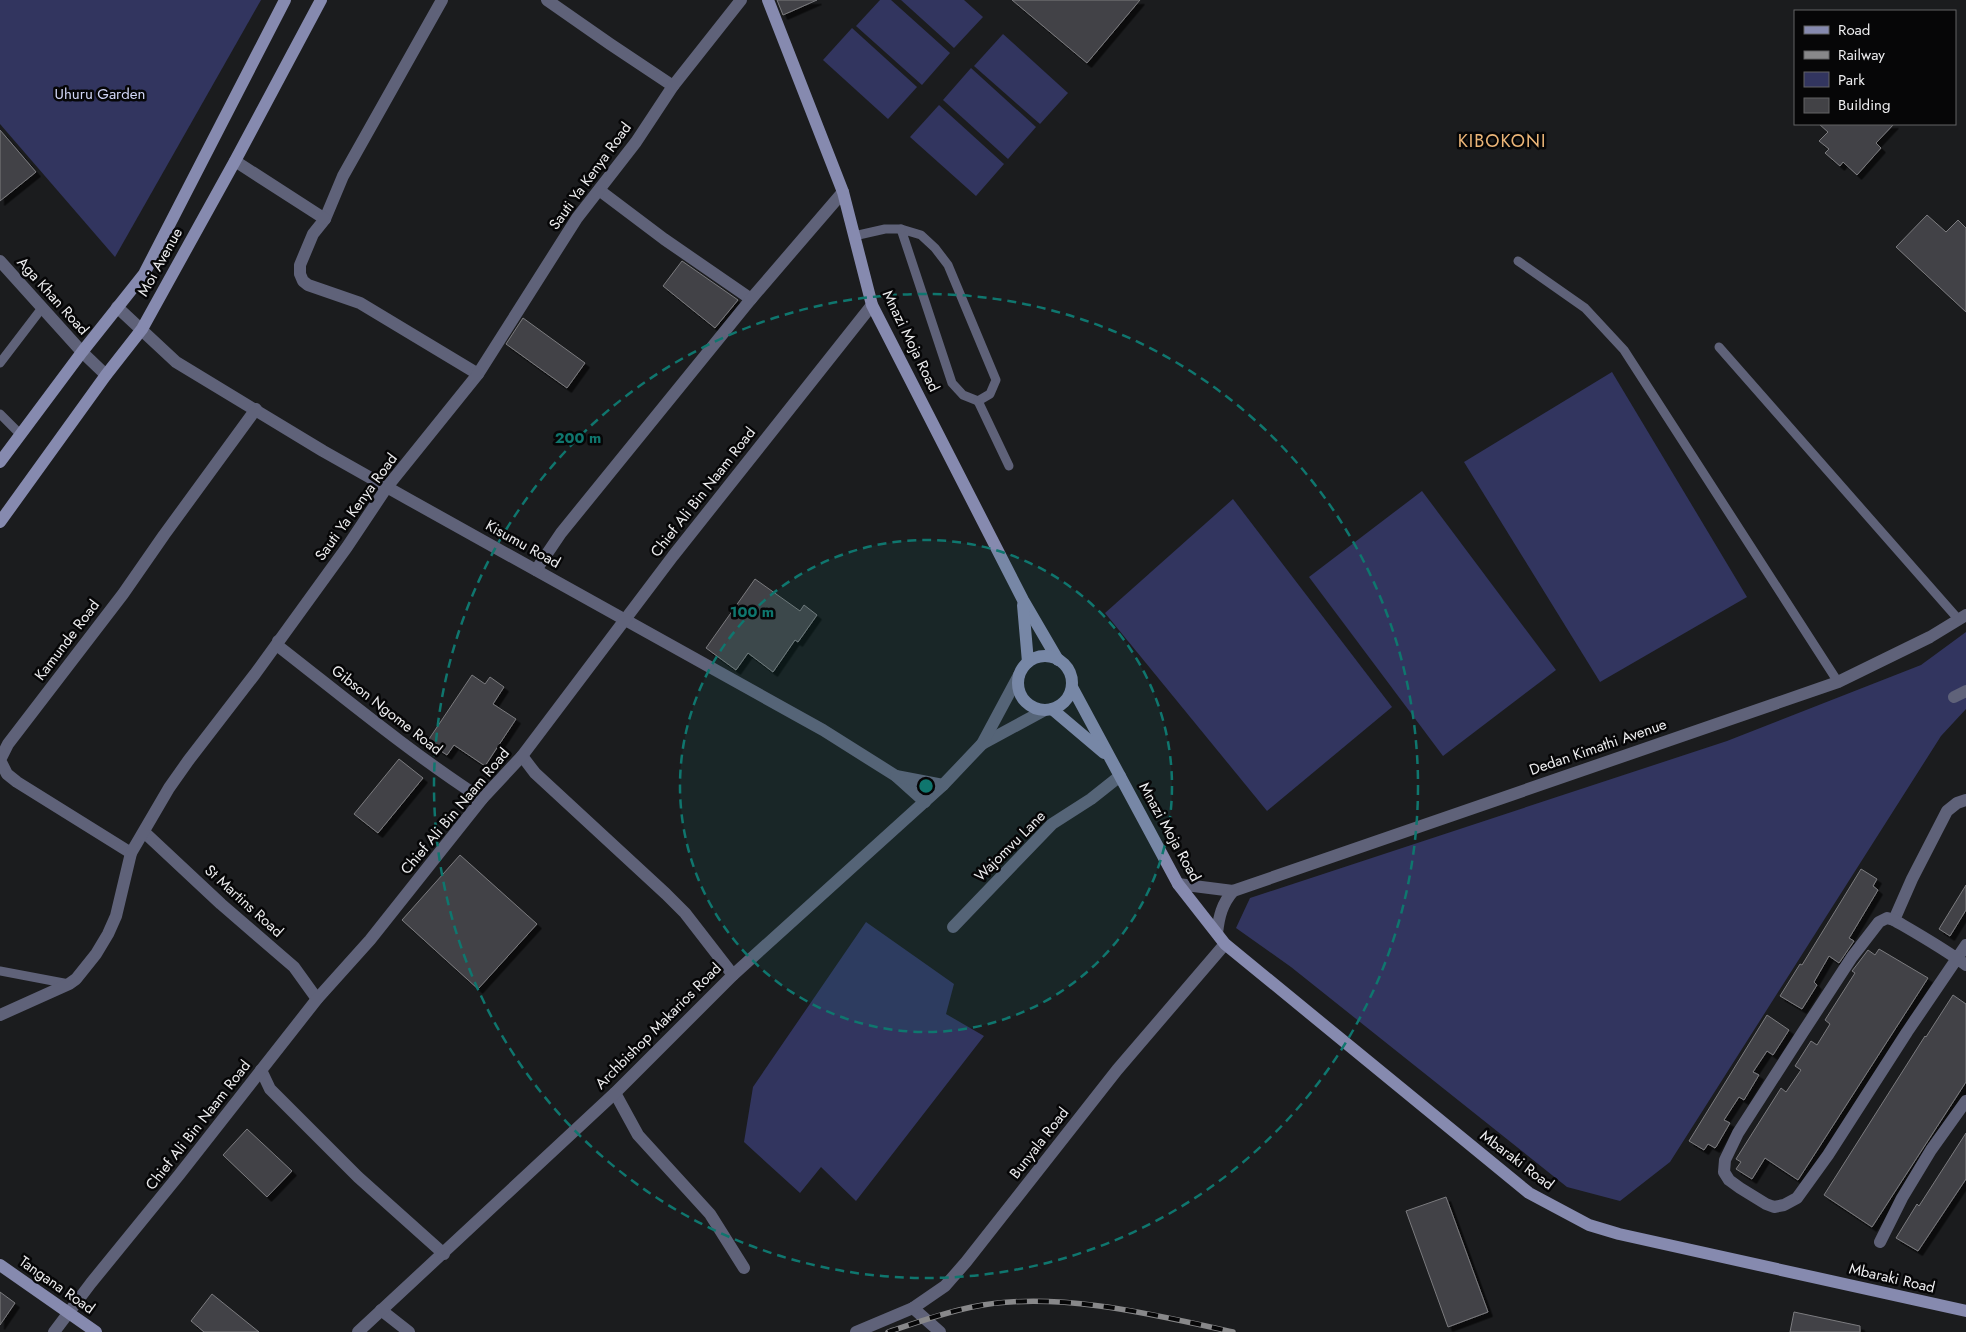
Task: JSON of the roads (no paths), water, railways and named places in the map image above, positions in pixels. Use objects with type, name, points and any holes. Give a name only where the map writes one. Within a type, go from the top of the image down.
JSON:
[{"type":"main road","name":"Moi Avenue","points":[[0,462],[82,352],[144,274],[285,0]]},
{"type":"main road","name":"Moi Avenue","points":[[0,522],[106,374],[142,329],[321,0]]},
{"type":"main road","name":"Mnazi Moja Road","points":[[768,0],[843,192],[872,305],[1023,600],[1058,660]]},
{"type":"main road","points":[[1023,600],[1028,662]]},
{"type":"main road","points":[[1048,656],[1058,660],[1066,667],[1071,676],[1072,687],[1109,758],[1047,710],[1028,704],[1022,698],[1019,691],[1019,675],[1028,662],[1038,657],[1048,656]]},
{"type":"main road","points":[[1047,710],[1061,705],[1068,697],[1072,687]]},
{"type":"main road","name":"Mnazi Moja Road","points":[[1109,758],[1178,884],[1225,944]]},
{"type":"main road","name":"Mbaraki Road","points":[[1225,944],[1529,1193],[1572,1217],[1589,1225],[1619,1234],[1966,1311]]},
{"type":"main road","name":"Tangana Road","points":[[0,1265],[96,1332]]},
{"type":"street","points":[[442,0],[343,176],[325,219],[313,234],[300,264],[300,274],[303,280],[314,288],[360,303],[478,374]]},
{"type":"street","points":[[547,0],[674,86]]},
{"type":"street","name":"Sauti Ya Kenya Road","points":[[0,1015],[69,984],[76,979],[96,954],[116,916],[131,853],[169,788],[347,547],[387,487],[478,374],[577,218],[636,142],[674,86],[741,0]]},
{"type":"street","points":[[235,161],[325,219]]},
{"type":"street","points":[[600,190],[664,239],[751,299]]},
{"type":"street","points":[[536,570],[561,533],[751,299],[843,192]]},
{"type":"street","name":"Aga Khan Road","points":[[0,261],[82,352],[106,374]]},
{"type":"street","name":"Chief Ali Bin Naam Road","points":[[54,1332],[318,998],[370,940],[482,800],[522,756],[624,620],[779,420],[872,305]]},
{"type":"street","name":"Kisumu Road","points":[[118,307],[176,362],[387,487],[815,725],[896,776],[925,802]]},
{"type":"street","name":"Kamunde Road","points":[[131,853],[17,782],[7,774],[0,760],[8,744],[122,594],[256,409]]},
{"type":"street","name":"Dedan Kimathi Avenue","points":[[1178,884],[1233,891],[1838,682],[1905,650],[1962,617]]},
{"type":"street","name":"Gibson Ngome Road","points":[[278,641],[278,646],[436,770],[482,800]]},
{"type":"street","points":[[982,744],[1019,675]]},
{"type":"street","points":[[1954,697],[1966,691]]},
{"type":"street","points":[[982,744],[1047,710]]},
{"type":"street","name":"Archbishop Makarios Road","points":[[358,1332],[615,1093],[733,974],[925,802],[982,744]]},
{"type":"street","points":[[522,756],[535,773],[679,906],[733,974]]},
{"type":"street","name":"Kisumu Road","points":[[896,776],[943,785]]},
{"type":"street","name":"Wajomvu Lane","points":[[952,927],[1052,824],[1091,799],[1120,776]]},
{"type":"street","points":[[1894,920],[1912,879],[1948,811],[1957,803],[1966,800]]},
{"type":"street","name":"St Martins Road","points":[[144,832],[221,904],[294,967],[318,998]]},
{"type":"street","points":[[1217,933],[1220,912],[1225,900],[1233,891]]},
{"type":"street","points":[[1961,962],[1894,920],[1887,918],[1879,922],[1852,957],[1738,1133],[1725,1160],[1724,1172],[1730,1180],[1766,1204],[1774,1207],[1784,1205],[1797,1198],[1961,962],[1966,945]]},
{"type":"street","name":"Bunyala Road","points":[[856,1332],[913,1308],[945,1286],[1117,1070],[1225,944]]},
{"type":"street","points":[[261,1070],[270,1089],[358,1177],[444,1254]]},
{"type":"street","points":[[615,1093],[638,1135],[710,1214],[744,1268]]},
{"type":"street","points":[[1880,1242],[1902,1198],[1930,1150],[1966,1101]]},
{"type":"street","points":[[913,1308],[940,1332]]},
{"type":"street","points":[[381,1310],[410,1332]]},
{"type":"lane","points":[[854,236],[885,229],[901,228],[921,236],[936,248],[948,265],[996,380],[990,394],[978,401]]},
{"type":"lane","points":[[901,228],[952,383],[963,395],[978,401],[1009,466]]},
{"type":"lane","points":[[1518,261],[1585,308],[1624,350],[1838,682]]},
{"type":"lane","points":[[0,363],[42,308]]},
{"type":"lane","points":[[1719,347],[1962,617]]},
{"type":"lane","points":[[0,414],[20,434]]},
{"type":"lane","points":[[0,972],[69,984]]},
{"type":"railway","points":[[888,1332],[972,1307],[1003,1302],[1036,1301],[1103,1306],[1233,1332]]},
{"type":"district","name":"KIBOKONI","points":[[1502,141]]},
{"type":"park label","name":"Uhuru Garden","points":[[100,94]]}]
